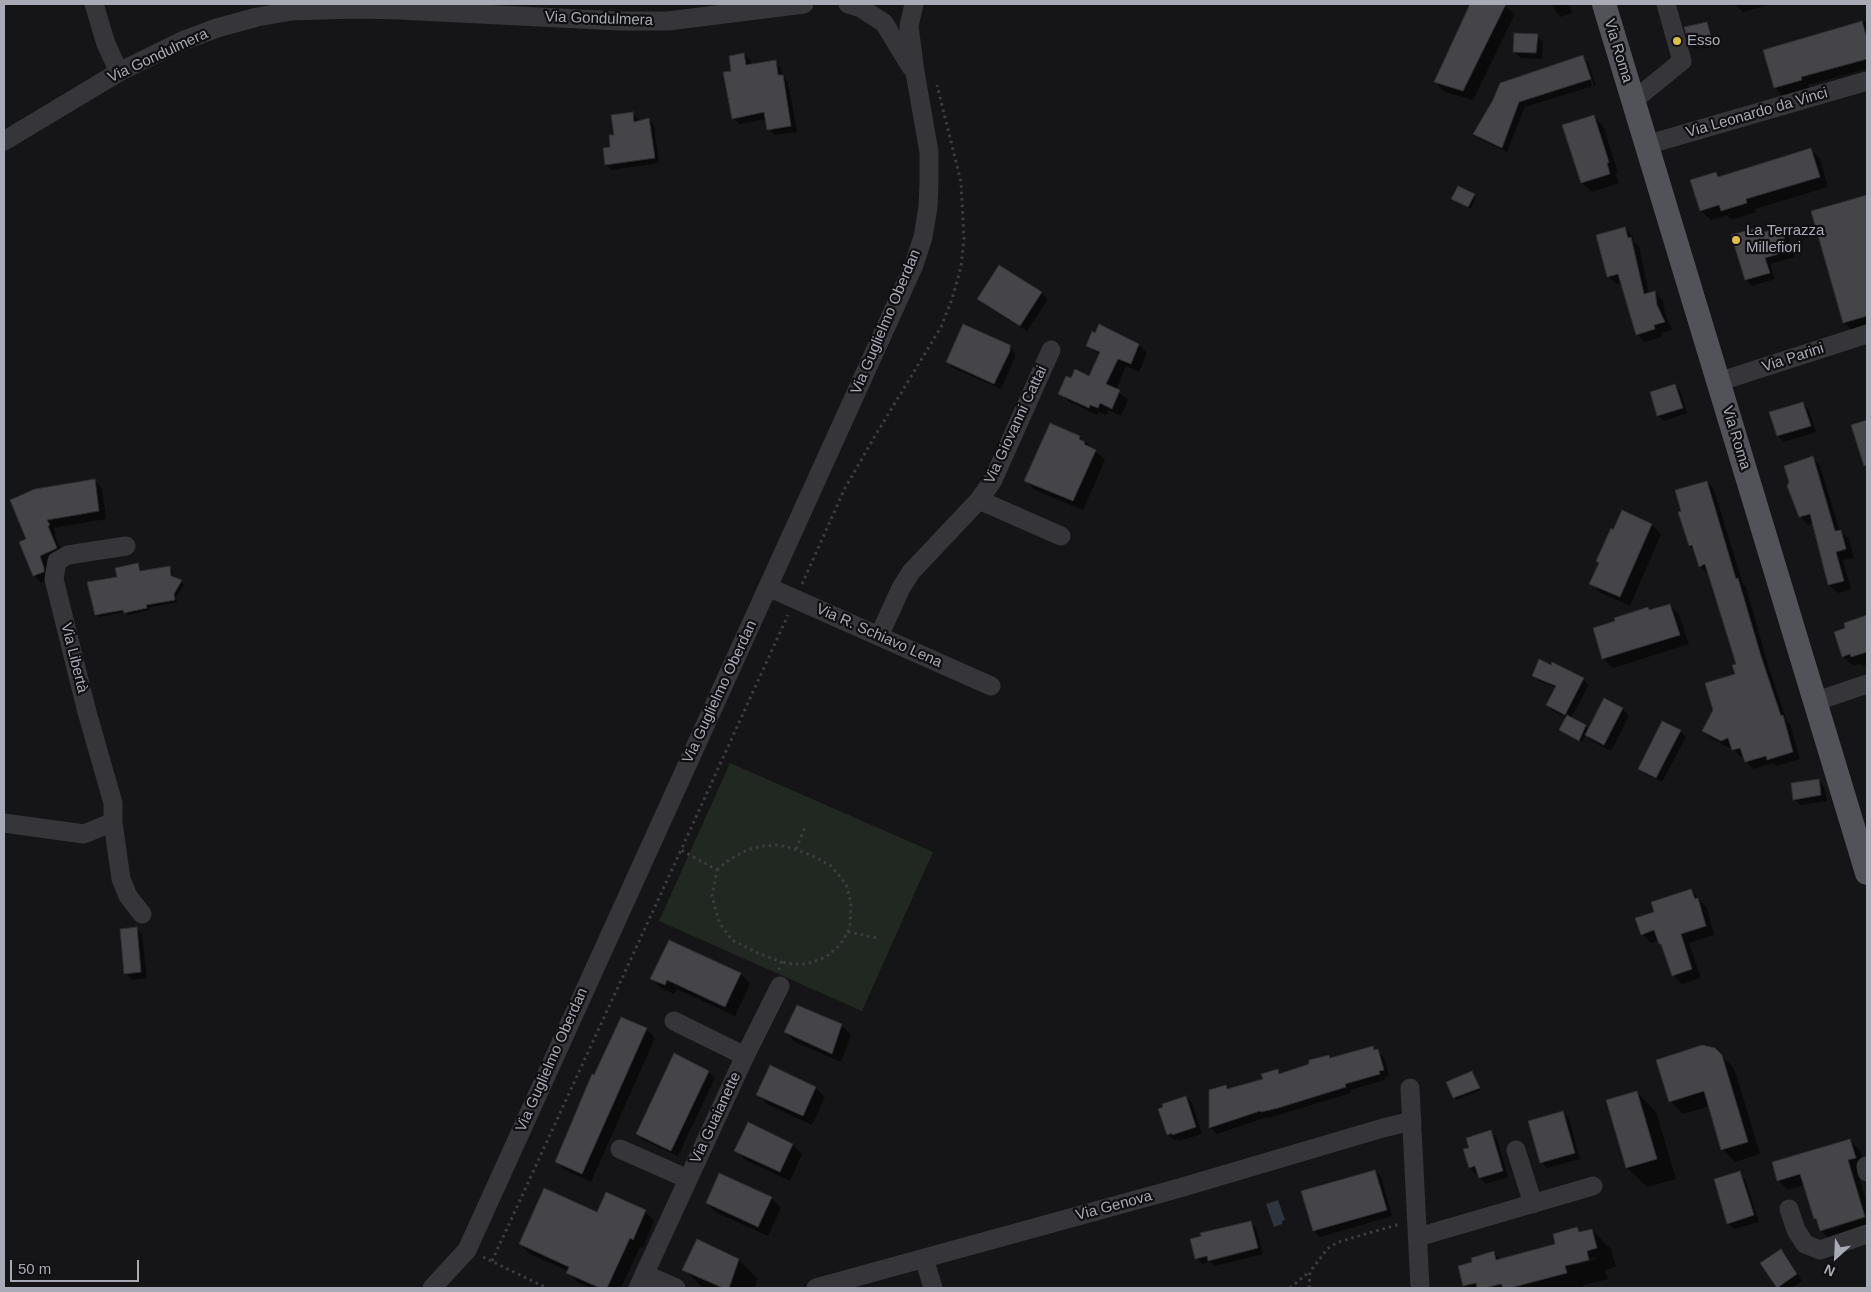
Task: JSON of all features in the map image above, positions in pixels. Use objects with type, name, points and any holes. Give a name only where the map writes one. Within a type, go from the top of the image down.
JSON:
[{"type":"main road","name":"Via Roma","points":[[1604,4],[1867,873]]},
{"type":"street","points":[[94,4],[106,44],[119,72]]},
{"type":"street","name":"Via Gondulmera","points":[[4,141],[119,72],[182,41],[217,28],[257,17],[292,11],[399,10],[620,22],[668,21],[804,4]]},
{"type":"street","name":"Via Guglielmo Oberdan","points":[[848,4],[878,11],[915,72]]},
{"type":"street","points":[[1633,100],[1682,62],[1666,4]]},
{"type":"street","name":"Via Guglielmo Oberdan","points":[[432,1288],[466,1250],[914,265],[923,237],[928,207],[929,152],[915,72],[909,10]]},
{"type":"street","name":"Via Leonardo da Vinci","points":[[1646,145],[1867,81]]},
{"type":"street","name":"Via Parini","points":[[1718,382],[1867,334]]},
{"type":"street","name":"Via Giovanni Cattai","points":[[879,636],[901,588],[912,572],[980,500],[993,480],[1050,350]]},
{"type":"street","name":"Via Giovanni Cattai","points":[[980,500],[1061,536]]},
{"type":"street","name":"Via Libertà","points":[[126,546],[68,555],[58,561],[54,580],[113,803],[113,822],[121,880],[128,896],[142,914]]},
{"type":"street","name":"Via R. Schiavo Lena","points":[[768,587],[990,686]]},
{"type":"street","points":[[1814,702],[1867,684]]},
{"type":"street","points":[[4,823],[84,834],[113,822]]},
{"type":"street","name":"Via Guaianette","points":[[641,1281],[745,1056],[780,986]]},
{"type":"street","name":"Via Guaianette","points":[[674,1021],[745,1056]]},
{"type":"street","points":[[1410,1088],[1420,1288]]},
{"type":"street","name":"Via Genova","points":[[816,1288],[1176,1189],[1383,1128],[1412,1122]]},
{"type":"street","name":"Via Guaianette","points":[[620,1149],[688,1179]]},
{"type":"street","points":[[1516,1150],[1532,1204]]},
{"type":"street","points":[[1418,1228],[1532,1204],[1593,1186]]},
{"type":"street","points":[[1789,1209],[1796,1230],[1805,1244],[1820,1250],[1867,1234]]},
{"type":"street","points":[[924,1258],[933,1288]]},
{"type":"street","points":[[641,1281],[676,1288]]},
{"type":"path","points":[[492,1261],[845,488],[942,327],[961,267],[964,239],[961,182],[937,84]]},
{"type":"path","points":[[796,849],[806,825]]},
{"type":"path","points":[[778,845],[796,849],[813,856],[831,866],[846,884],[851,903],[848,932],[840,945],[826,957],[808,964],[781,962],[758,953],[732,940],[719,922],[712,896],[717,870],[730,859],[747,850],[762,846],[778,845]]},
{"type":"path","points":[[681,850],[717,870]]},
{"type":"path","points":[[848,932],[877,938]]},
{"type":"path","points":[[780,986],[778,974],[781,962]]},
{"type":"path","points":[[1290,1288],[1310,1272],[1328,1249],[1338,1242],[1418,1228]]},
{"type":"path","points":[[466,1250],[547,1288]]},
{"type":"path","points":[[1309,1288],[1310,1272]]},
{"type":"shaded area","points":[[730,763],[933,852],[862,1011],[659,921]]},
{"type":"shaded area","points":[[1278,1200],[1285,1220],[1282,1221],[1282,1224],[1274,1227],[1266,1204]]},
{"type":"building","points":[[1470,4],[1506,4],[1463,91],[1434,82]]},
{"type":"building","points":[[1862,21],[1867,39],[1867,59],[1801,77],[1802,80],[1774,88],[1763,50]]},
{"type":"building","points":[[1707,22],[1713,43],[1700,47],[1699,44],[1690,47],[1684,27]]},
{"type":"building","points":[[1514,33],[1538,34],[1536,53],[1513,52]]},
{"type":"building","points":[[744,53],[746,65],[776,60],[778,75],[783,75],[791,126],[767,130],[764,112],[732,119],[723,72],[731,71],[729,56]]},
{"type":"building","points":[[1583,55],[1591,79],[1519,102],[1502,148],[1473,134],[1493,100],[1500,83]]},
{"type":"building","points":[[633,112],[634,122],[649,118],[655,158],[605,165],[603,148],[610,147],[609,135],[614,135],[611,115]]},
{"type":"building","points":[[1594,115],[1609,162],[1607,163],[1610,174],[1581,183],[1562,125]]},
{"type":"building","points":[[1811,148],[1820,177],[1746,199],[1747,203],[1721,211],[1719,205],[1700,211],[1690,180],[1716,172],[1718,177]]},
{"type":"building","points":[[1458,186],[1475,194],[1468,207],[1451,199]]},
{"type":"building","points":[[1867,195],[1867,316],[1843,323],[1811,211]]},
{"type":"building","points":[[1625,227],[1628,238],[1631,237],[1644,294],[1655,291],[1657,305],[1665,322],[1654,325],[1655,329],[1636,335],[1618,274],[1607,277],[1596,235]]},
{"type":"building","points":[[1781,227],[1788,251],[1765,258],[1770,273],[1745,280],[1731,235],[1756,228],[1757,234]]},
{"type":"building","points":[[999,265],[1042,292],[1020,326],[977,299]]},
{"type":"building","points":[[963,324],[1010,345],[1010,351],[994,384],[946,362]]},
{"type":"building","points":[[1099,324],[1139,344],[1131,364],[1118,359],[1106,384],[1120,390],[1112,409],[1100,403],[1098,408],[1090,405],[1089,408],[1058,394],[1066,376],[1071,378],[1075,369],[1089,376],[1100,352],[1086,346],[1092,331],[1095,333]]},
{"type":"building","points":[[1675,384],[1683,408],[1657,416],[1650,392]]},
{"type":"building","points":[[1803,402],[1811,426],[1777,436],[1769,412]]},
{"type":"building","points":[[1867,420],[1867,465],[1864,466],[1851,425]]},
{"type":"building","points":[[1050,423],[1080,436],[1079,439],[1085,442],[1084,444],[1096,450],[1073,501],[1024,481]]},
{"type":"building","points":[[1813,456],[1835,531],[1841,530],[1846,549],[1836,552],[1844,581],[1828,585],[1810,514],[1799,517],[1787,486],[1789,482],[1784,466]]},
{"type":"building","points":[[95,479],[99,511],[47,520],[57,548],[40,556],[44,572],[33,576],[19,542],[26,539],[10,500],[35,489]]},
{"type":"building","points":[[1707,481],[1736,579],[1738,578],[1761,656],[1781,716],[1783,715],[1793,752],[1767,760],[1766,756],[1745,762],[1740,748],[1732,750],[1728,738],[1721,741],[1702,731],[1713,710],[1705,683],[1735,674],[1732,665],[1736,664],[1705,564],[1699,567],[1692,545],[1689,546],[1678,512],[1681,511],[1675,490]]},
{"type":"building","points":[[1622,510],[1652,524],[1620,597],[1589,584],[1599,563],[1596,561],[1611,528],[1613,530]]},
{"type":"building","points":[[138,563],[140,571],[170,566],[171,576],[182,580],[174,594],[175,600],[146,605],[147,608],[124,613],[123,610],[95,615],[87,582],[117,577],[115,568]]},
{"type":"building","points":[[1670,604],[1680,635],[1602,659],[1593,628],[1615,621],[1614,618],[1648,607],[1649,610]]},
{"type":"building","points":[[1867,615],[1867,652],[1851,657],[1850,654],[1842,657],[1834,632],[1845,628],[1844,623]]},
{"type":"building","points":[[1539,659],[1551,665],[1552,662],[1584,678],[1565,715],[1546,705],[1556,686],[1532,676]]},
{"type":"building","points":[[1604,698],[1623,708],[1604,745],[1585,735]]},
{"type":"building","points":[[1567,715],[1586,725],[1579,741],[1559,730]]},
{"type":"building","points":[[1662,721],[1681,730],[1656,778],[1638,769]]},
{"type":"building","points":[[1819,779],[1821,795],[1793,800],[1791,783]]},
{"type":"building","points":[[1691,889],[1695,899],[1698,898],[1706,926],[1681,934],[1692,969],[1672,976],[1654,930],[1641,935],[1635,918],[1654,912],[1651,902]]},
{"type":"building","points":[[137,927],[141,972],[124,974],[120,929]]},
{"type":"building","points":[[669,940],[741,973],[725,1007],[667,980],[665,985],[650,979]]},
{"type":"building","points":[[797,1005],[842,1024],[832,1054],[784,1032]]},
{"type":"building","points":[[621,1017],[647,1028],[582,1174],[555,1162],[592,1074],[594,1075]]},
{"type":"building","points":[[1702,1045],[1715,1048],[1722,1055],[1748,1142],[1721,1150],[1704,1091],[1669,1102],[1656,1060]]},
{"type":"building","points":[[1373,1046],[1374,1050],[1378,1049],[1384,1070],[1379,1071],[1380,1074],[1345,1084],[1346,1087],[1278,1108],[1260,1111],[1209,1128],[1209,1090],[1226,1085],[1227,1089],[1263,1079],[1261,1074],[1278,1069],[1279,1074],[1309,1064],[1309,1060],[1329,1055],[1330,1058]]},
{"type":"building","points":[[674,1053],[709,1071],[671,1151],[636,1134]]},
{"type":"building","points":[[770,1065],[816,1087],[803,1116],[756,1095]]},
{"type":"building","points":[[1472,1071],[1480,1088],[1453,1098],[1446,1082]]},
{"type":"building","points":[[1637,1091],[1657,1159],[1626,1168],[1606,1100]]},
{"type":"building","points":[[1186,1096],[1196,1127],[1167,1135],[1158,1109],[1163,1107],[1162,1104]]},
{"type":"building","points":[[1563,1111],[1575,1153],[1540,1163],[1528,1121]]},
{"type":"building","points":[[748,1122],[793,1144],[780,1172],[734,1151]]},
{"type":"building","points":[[1491,1130],[1503,1171],[1479,1178],[1475,1166],[1469,1168],[1463,1149],[1469,1148],[1466,1138]]},
{"type":"building","points":[[1850,1139],[1856,1158],[1848,1160],[1865,1217],[1820,1231],[1816,1218],[1814,1219],[1800,1174],[1777,1181],[1772,1162]]},
{"type":"building","points":[[1375,1170],[1387,1210],[1313,1231],[1301,1191]]},
{"type":"building","points":[[1740,1171],[1754,1215],[1727,1224],[1714,1179]]},
{"type":"building","points":[[719,1173],[772,1197],[758,1227],[706,1203]]},
{"type":"building","points":[[544,1188],[597,1212],[606,1192],[646,1210],[633,1240],[630,1238],[607,1288],[600,1288],[566,1273],[569,1267],[519,1244]]},
{"type":"building","points":[[1251,1221],[1258,1248],[1208,1261],[1207,1256],[1195,1259],[1190,1239],[1201,1236],[1200,1233]]},
{"type":"building","points":[[1577,1227],[1579,1232],[1592,1229],[1597,1248],[1587,1251],[1589,1260],[1565,1266],[1567,1273],[1510,1288],[1503,1288],[1501,1284],[1485,1288],[1477,1288],[1476,1283],[1463,1286],[1458,1266],[1472,1262],[1471,1258],[1494,1251],[1496,1260],[1555,1244],[1553,1234]]},
{"type":"building","points":[[697,1239],[739,1259],[729,1288],[723,1288],[682,1270]]},
{"type":"building","points":[[1781,1249],[1797,1274],[1777,1288],[1760,1263]]},
{"type":"place","name":"Esso","points":[[1677,41]]},
{"type":"place","name":"La Terrazza Millefiori","points":[[1736,240]]}]
